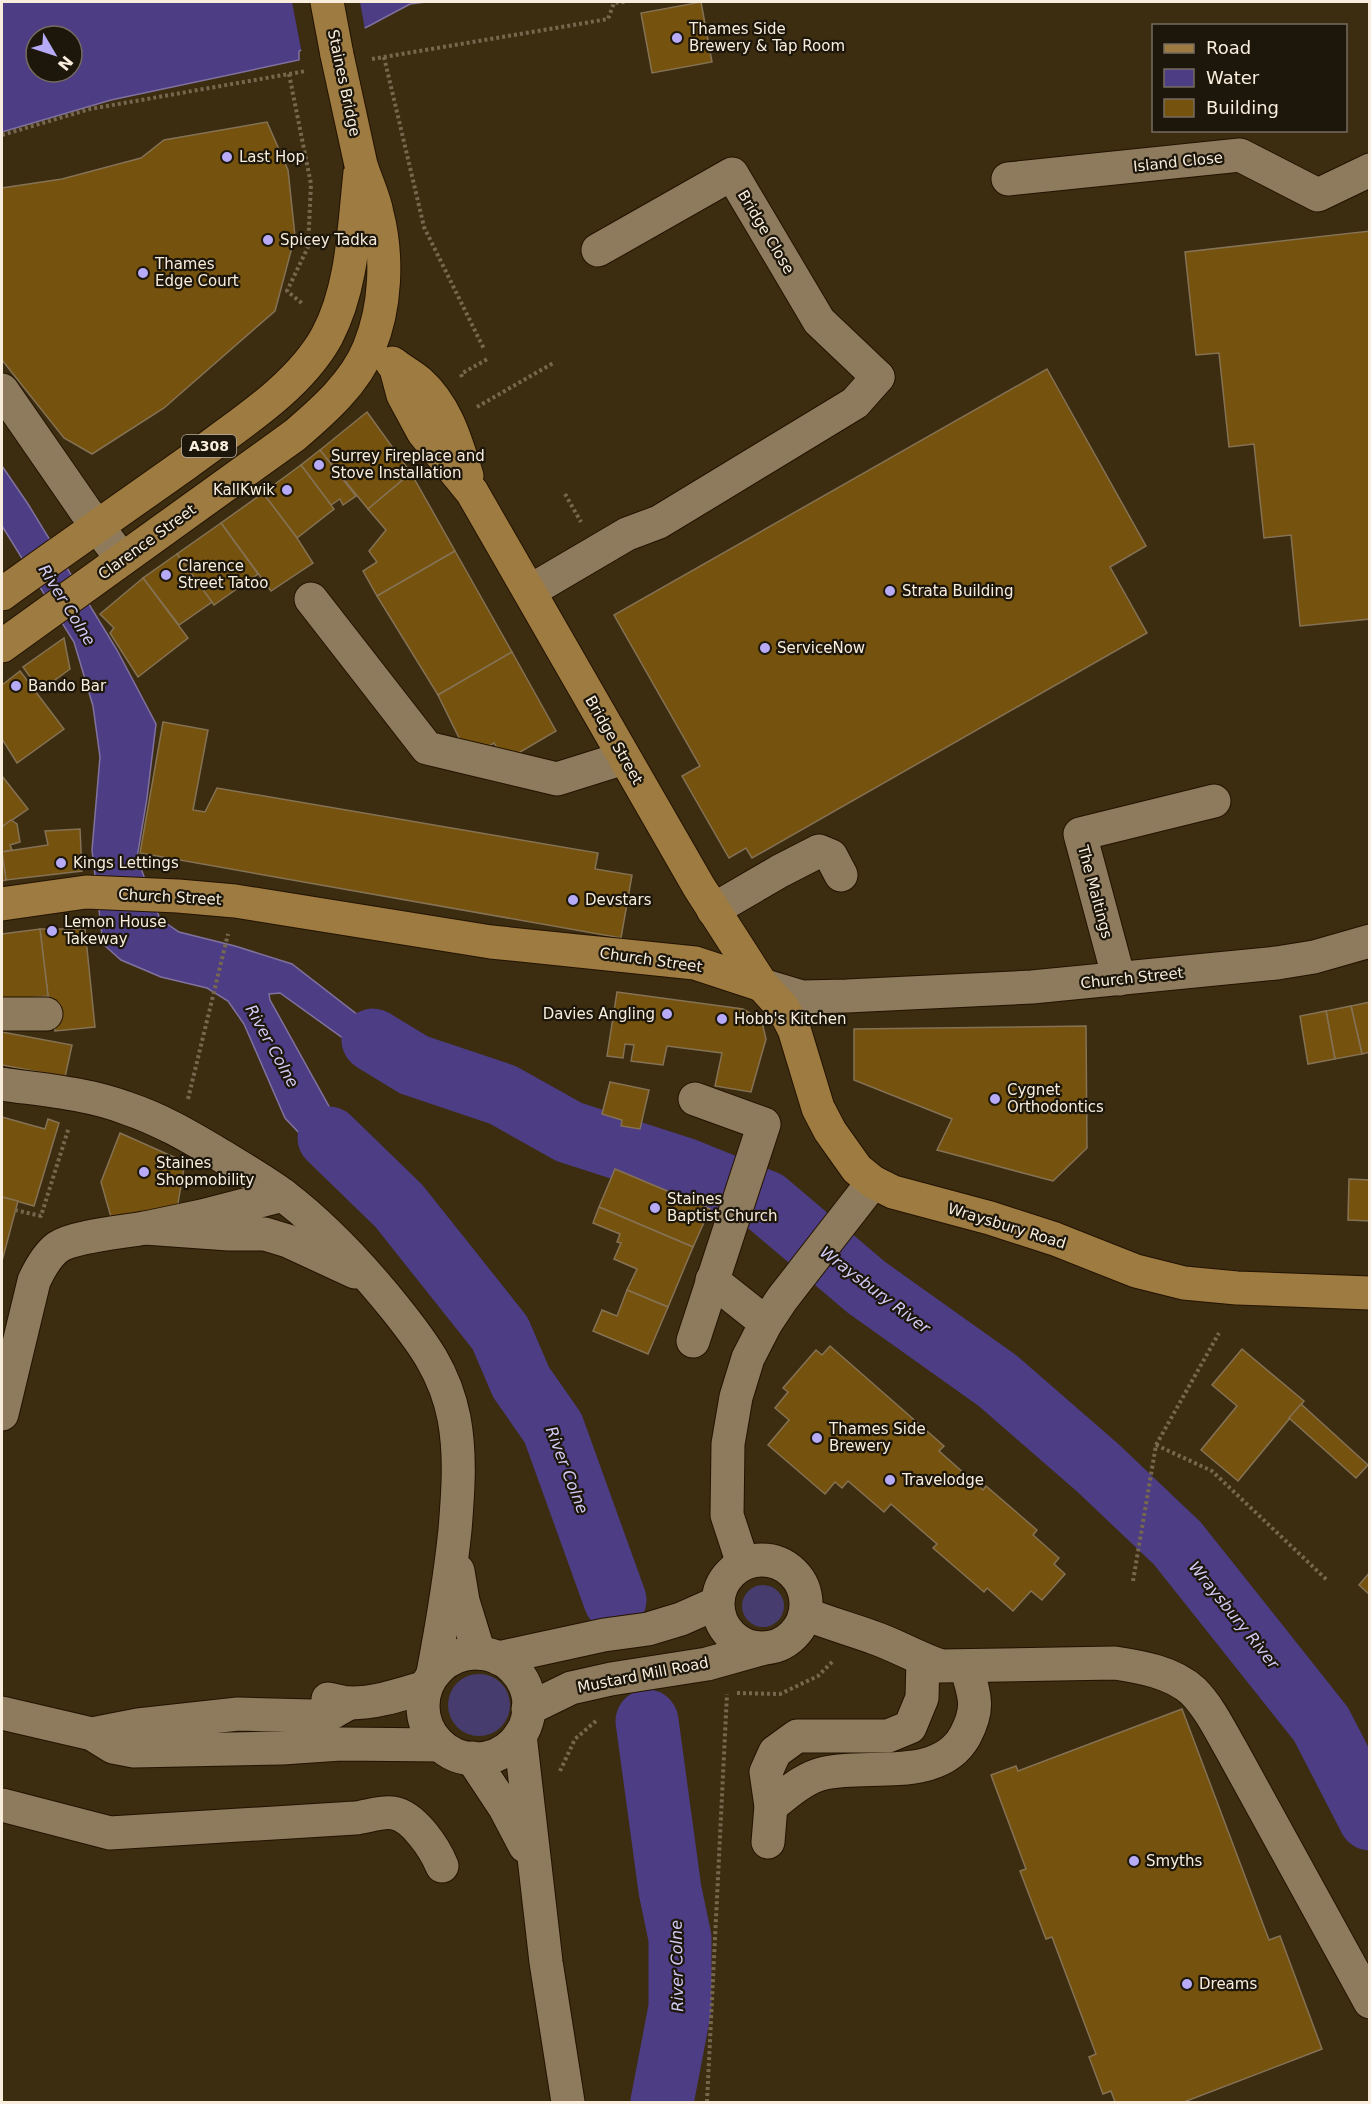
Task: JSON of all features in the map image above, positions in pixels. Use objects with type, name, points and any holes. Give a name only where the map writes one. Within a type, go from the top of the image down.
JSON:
[{"type":"main road","name":"Staines Bridge","points":[[327,2],[361,165]]},
{"type":"main road","name":"A308","points":[[9,589],[233,429],[278,394],[308,365],[318,323],[341,298],[348,272],[361,165]]},
{"type":"main road","name":"Clarence Street","points":[[2,646],[295,435],[316,417],[351,378],[382,358],[379,316],[384,268],[383,248],[377,211],[361,165]]},
{"type":"main road","name":"Bridge Street","points":[[318,323],[382,358],[418,382],[437,401],[450,424],[472,492],[713,910],[762,985]]},
{"type":"main road","name":"Church Street","points":[[2,904],[86,892],[235,901],[491,942],[696,963],[762,985]]},
{"type":"main road","name":"Wraysbury Road","points":[[762,985],[783,1008],[794,1029],[819,1107],[831,1131],[857,1169],[863,1194],[893,1192],[990,1218],[1055,1239],[1136,1271],[1184,1282],[1237,1288],[1370,1293]]},
{"type":"street","name":"Island Close","points":[[1008,179],[1240,155],[1318,195],[1370,170]]},
{"type":"street","name":"Bridge Close","points":[[530,591],[627,534],[653,504],[847,384],[879,376],[819,321],[732,174],[598,250]]},
{"type":"street","points":[[2,390],[87,534],[122,559]]},
{"type":"street","points":[[311,599],[427,748],[557,779],[624,758]]},
{"type":"street","name":"The Maltings","points":[[1119,979],[1080,834],[1214,801]]},
{"type":"street","points":[[713,910],[819,851],[831,856],[841,875]]},
{"type":"street","name":"Church Street","points":[[762,985],[802,997],[1022,988],[1277,963],[1314,957],[1370,941]]},
{"type":"street","points":[[2,1014],[46,1014]]},
{"type":"street","points":[[2,1084],[80,1096],[124,1107],[176,1128],[283,1195],[323,1229],[373,1280],[434,1361],[446,1387],[454,1419],[459,1470],[453,1546],[449,1583],[430,1680],[423,1703],[424,1719],[430,1733],[440,1745],[453,1754],[472,1758],[490,1757],[507,1749],[524,1722]]},
{"type":"street","points":[[693,1341],[764,1124],[695,1099]]},
{"type":"street","points":[[742,1564],[728,1515],[728,1444],[736,1397],[748,1358],[766,1323],[863,1194]]},
{"type":"street","points":[[2,1414],[34,1281],[40,1268],[59,1246],[72,1241],[202,1216],[283,1195]]},
{"type":"street","points":[[145,1228],[265,1234],[288,1241],[373,1280]]},
{"type":"street","points":[[712,1281],[766,1323]]},
{"type":"street","points":[[453,1546],[463,1601],[488,1655],[513,1669],[524,1684],[524,1722],[535,1867],[546,1962],[568,2103]]},
{"type":"street","points":[[759,1560],[775,1562],[790,1569],[801,1582],[804,1590],[806,1614],[800,1628],[789,1640],[776,1647],[761,1649],[746,1647],[734,1640],[725,1630],[719,1617],[717,1603],[720,1589],[729,1574],[742,1564],[759,1560]]},
{"type":"street","points":[[102,1740],[138,1725],[238,1714],[312,1716],[330,1714],[349,1703],[390,1697],[430,1680],[445,1663],[459,1655],[488,1655],[648,1629],[681,1619],[717,1603]]},
{"type":"street","points":[[806,1614],[872,1637],[922,1660],[941,1666],[1115,1663],[1167,1675],[1192,1691],[1211,1716],[1231,1749],[1370,2002]]},
{"type":"street","name":"Mustard Mill Road","points":[[524,1722],[571,1688],[611,1678],[707,1664],[761,1649]]},
{"type":"street","points":[[768,1842],[771,1806],[766,1772],[775,1752],[797,1736],[888,1736],[910,1727],[922,1698],[922,1660]]},
{"type":"street","points":[[771,1806],[800,1783],[825,1773],[921,1766],[943,1759],[961,1743],[973,1721],[975,1696],[966,1667]]},
{"type":"street","points":[[2,1713],[134,1751],[341,1744],[440,1745]]},
{"type":"street","points":[[472,1758],[505,1808],[535,1867]]},
{"type":"street","points":[[2,1805],[110,1833],[356,1818],[393,1813],[410,1821],[436,1851],[442,1866]]},
{"type":"path","points":[[484,349],[424,227],[384,57],[608,19],[614,3],[626,2]]},
{"type":"path","points":[[2,135],[90,109],[289,74],[311,184],[308,247],[287,291],[318,323]]},
{"type":"path","points":[[469,370],[489,358]]},
{"type":"path","points":[[476,407],[555,362]]},
{"type":"path","points":[[565,494],[579,520]]},
{"type":"path","points":[[186,1110],[228,933]]},
{"type":"path","points":[[15,1210],[41,1216],[80,1096]]},
{"type":"path","points":[[1133,1581],[1156,1445],[1219,1333]]},
{"type":"path","points":[[1156,1445],[1212,1471],[1329,1581]]},
{"type":"path","points":[[718,1692],[780,1694],[818,1676],[860,1633]]},
{"type":"path","points":[[707,2103],[727,1693]]},
{"type":"path","points":[[557,1781],[574,1738],[594,1721],[604,1716]]},
{"type":"shaded area","points":[[763,1585],[771,1586],[778,1591],[783,1598],[783,1614],[778,1621],[771,1626],[763,1627],[755,1626],[748,1621],[743,1614],[742,1606],[743,1598],[748,1591],[755,1586]]},
{"type":"shaded area","points":[[479,1674],[491,1676],[501,1683],[508,1693],[510,1705],[508,1717],[501,1727],[491,1734],[479,1736],[467,1734],[457,1727],[450,1717],[448,1705],[450,1693],[457,1683],[467,1676]]},
{"type":"water","points":[[2,2],[426,2],[410,4],[367,27],[299,51],[299,60],[111,100],[2,132]]},
{"type":"water","points":[[2,466],[28,504],[117,650],[156,724],[137,858],[160,919],[179,932],[292,964],[389,1039],[420,1056],[449,1064],[449,1095],[368,1056],[280,993],[269,994],[270,1000],[330,1108],[348,1135],[375,1158],[399,1186],[380,1219],[285,1118],[244,1024],[228,1001],[207,988],[161,977],[121,960],[103,944],[92,850],[100,757],[93,706],[74,642],[2,526]]},
{"type":"pier","points":[[292,2],[360,2],[365,30],[302,54]]},
{"type":"building","name":"Thames Side Brewery & Tap Room","points":[[701,2],[712,62],[652,73],[641,13]]},
{"type":"building","name":"Thames Edge Court","points":[[267,122],[288,170],[295,236],[275,311],[164,408],[92,454],[64,438],[2,360],[2,188],[62,179],[141,158],[164,140]]},
{"type":"building","points":[[1370,231],[1370,619],[1300,626],[1291,535],[1264,538],[1254,444],[1229,447],[1219,353],[1196,355],[1185,252]]},
{"type":"building","name":"Strata Building","points":[[1047,369],[1146,546],[1110,567],[1147,633],[752,858],[746,848],[729,858],[682,776],[700,766],[614,615]]},
{"type":"building","points":[[367,412],[411,473],[368,509],[320,450]]},
{"type":"building","points":[[320,450],[356,496],[343,505],[340,499],[331,505],[301,465]]},
{"type":"building","points":[[301,465],[334,509],[297,538],[263,493]]},
{"type":"building","points":[[411,473],[455,551],[377,596],[363,571],[377,562],[369,551],[386,530],[368,509]]},
{"type":"building","points":[[263,493],[313,563],[271,591],[221,523]]},
{"type":"building","points":[[221,523],[258,574],[214,605],[177,554]]},
{"type":"building","points":[[455,551],[512,652],[438,695],[377,596]]},
{"type":"building","points":[[177,554],[212,602],[179,625],[143,578]]},
{"type":"building","points":[[143,578],[188,638],[138,677],[110,633],[114,628],[100,614]]},
{"type":"building","points":[[64,638],[70,669],[40,691],[23,667]]},
{"type":"building","points":[[512,652],[556,731],[505,761],[494,743],[469,758],[438,695]]},
{"type":"building","points":[[20,671],[64,729],[17,763],[2,739],[2,685]]},
{"type":"building","points":[[163,722],[208,730],[193,810],[205,812],[217,788],[598,853],[595,869],[632,875],[621,938],[140,853]]},
{"type":"building","points":[[2,776],[28,809],[2,827]]},
{"type":"building","points":[[11,820],[17,824],[20,842],[10,845],[12,850],[2,852],[2,827]]},
{"type":"building","points":[[80,829],[82,871],[6,880],[2,852],[48,845],[45,831]]},
{"type":"building","points":[[2,852],[6,880],[2,881]]},
{"type":"building","points":[[40,929],[85,929],[95,1027],[55,1031],[48,996]]},
{"type":"building","points":[[40,929],[48,996],[2,1001],[2,934]]},
{"type":"building","points":[[617,992],[743,1009],[755,1016],[762,1022],[766,1039],[751,1092],[715,1086],[722,1053],[667,1046],[663,1065],[631,1061],[634,1045],[625,1044],[623,1058],[607,1056]]},
{"type":"building","points":[[1370,1002],[1370,1052],[1362,1054],[1351,1006]]},
{"type":"building","points":[[1351,1006],[1362,1054],[1335,1059],[1326,1011]]},
{"type":"building","points":[[1326,1011],[1335,1059],[1308,1064],[1300,1016]]},
{"type":"building","name":"Cygnet Orthodontics","points":[[1086,1026],[1087,1148],[1053,1181],[937,1150],[952,1119],[854,1080],[854,1029]]},
{"type":"building","points":[[2,1032],[72,1045],[65,1077],[2,1065]]},
{"type":"building","points":[[610,1082],[649,1090],[640,1129],[621,1126],[622,1120],[602,1114]]},
{"type":"building","points":[[2,1117],[45,1129],[48,1119],[59,1123],[34,1206],[2,1197]]},
{"type":"building","name":"Staines Shopmobility","points":[[120,1133],[185,1162],[177,1209],[111,1217],[101,1182]]},
{"type":"building","name":"Staines Baptist Church","points":[[615,1169],[710,1209],[693,1247],[599,1207]]},
{"type":"building","points":[[1349,1179],[1370,1180],[1370,1221],[1348,1220]]},
{"type":"building","points":[[2,1197],[18,1201],[2,1261]]},
{"type":"building","points":[[599,1207],[693,1247],[668,1307],[627,1290],[637,1269],[614,1259],[621,1243],[617,1242],[620,1234],[593,1223]]},
{"type":"building","points":[[627,1290],[668,1307],[648,1354],[593,1331],[602,1310],[617,1316]]},
{"type":"building","name":"Travelodge","points":[[830,1346],[944,1446],[939,1451],[983,1490],[986,1486],[1037,1530],[1033,1535],[1059,1558],[1054,1564],[1065,1574],[1042,1600],[1031,1591],[1013,1611],[987,1588],[984,1592],[933,1548],[937,1544],[891,1504],[884,1512],[848,1481],[842,1488],[835,1482],[825,1494],[768,1445],[789,1420],[775,1408],[788,1392],[783,1388],[816,1350],[822,1355]]},
{"type":"building","points":[[1242,1349],[1304,1401],[1238,1481],[1201,1450],[1237,1406],[1212,1385]]},
{"type":"building","points":[[1301,1404],[1368,1465],[1356,1478],[1289,1418]]},
{"type":"building","points":[[1370,1572],[1370,1595],[1359,1585]]},
{"type":"building","points":[[1182,1709],[1269,1940],[1280,1936],[1322,2049],[1184,2102],[1115,2102],[1111,2091],[1103,2094],[1089,2057],[1096,2054],[1052,1937],[1046,1939],[1020,1871],[1026,1869],[991,1775],[1016,1766],[1018,1771]]},
{"type":"waterway","name":"Wraysbury River","points":[[373,1040],[414,1065],[503,1095],[569,1132],[684,1169],[766,1202],[866,1287],[998,1381],[1098,1468],[1177,1543],[1321,1724],[1370,1819]]},
{"type":"waterway","name":"River Colne","points":[[329,1138],[399,1206],[500,1333],[521,1382],[553,1428],[615,1600]]},
{"type":"waterway","name":"River Colne","points":[[647,1721],[670,1890],[680,1938],[680,2008],[662,2102]]},
{"type":"place","name":"Thames Side Brewery & Tap Room","points":[[677,38]]},
{"type":"place","name":"Last Hop","points":[[227,157]]},
{"type":"place","name":"Spicey Tadka","points":[[268,240]]},
{"type":"place","name":"Thames Edge Court","points":[[143,273]]},
{"type":"place","name":"Surrey Fireplace and Stove Installation","points":[[319,465]]},
{"type":"place","name":"KallKwik","points":[[287,490]]},
{"type":"place","name":"Clarence Street Tatoo","points":[[166,575]]},
{"type":"place","name":"Strata Building","points":[[890,591]]},
{"type":"place","name":"ServiceNow","points":[[765,648]]},
{"type":"place","name":"Bando Bar","points":[[16,686]]},
{"type":"place","name":"Kings Lettings","points":[[61,863]]},
{"type":"place","name":"Devstars","points":[[573,900]]},
{"type":"place","name":"Lemon House Takeway","points":[[52,931]]},
{"type":"place","name":"Davies Angling","points":[[667,1014]]},
{"type":"place","name":"Hobb's Kitchen","points":[[722,1019]]},
{"type":"place","name":"Cygnet Orthodontics","points":[[995,1099]]},
{"type":"place","name":"Staines Shopmobility","points":[[144,1172]]},
{"type":"place","name":"Staines Baptist Church","points":[[655,1208]]},
{"type":"place","name":"Thames Side Brewery","points":[[817,1438]]},
{"type":"place","name":"Travelodge","points":[[890,1480]]},
{"type":"place","name":"Smyths","points":[[1134,1861]]},
{"type":"place","name":"Dreams","points":[[1187,1984]]}]
